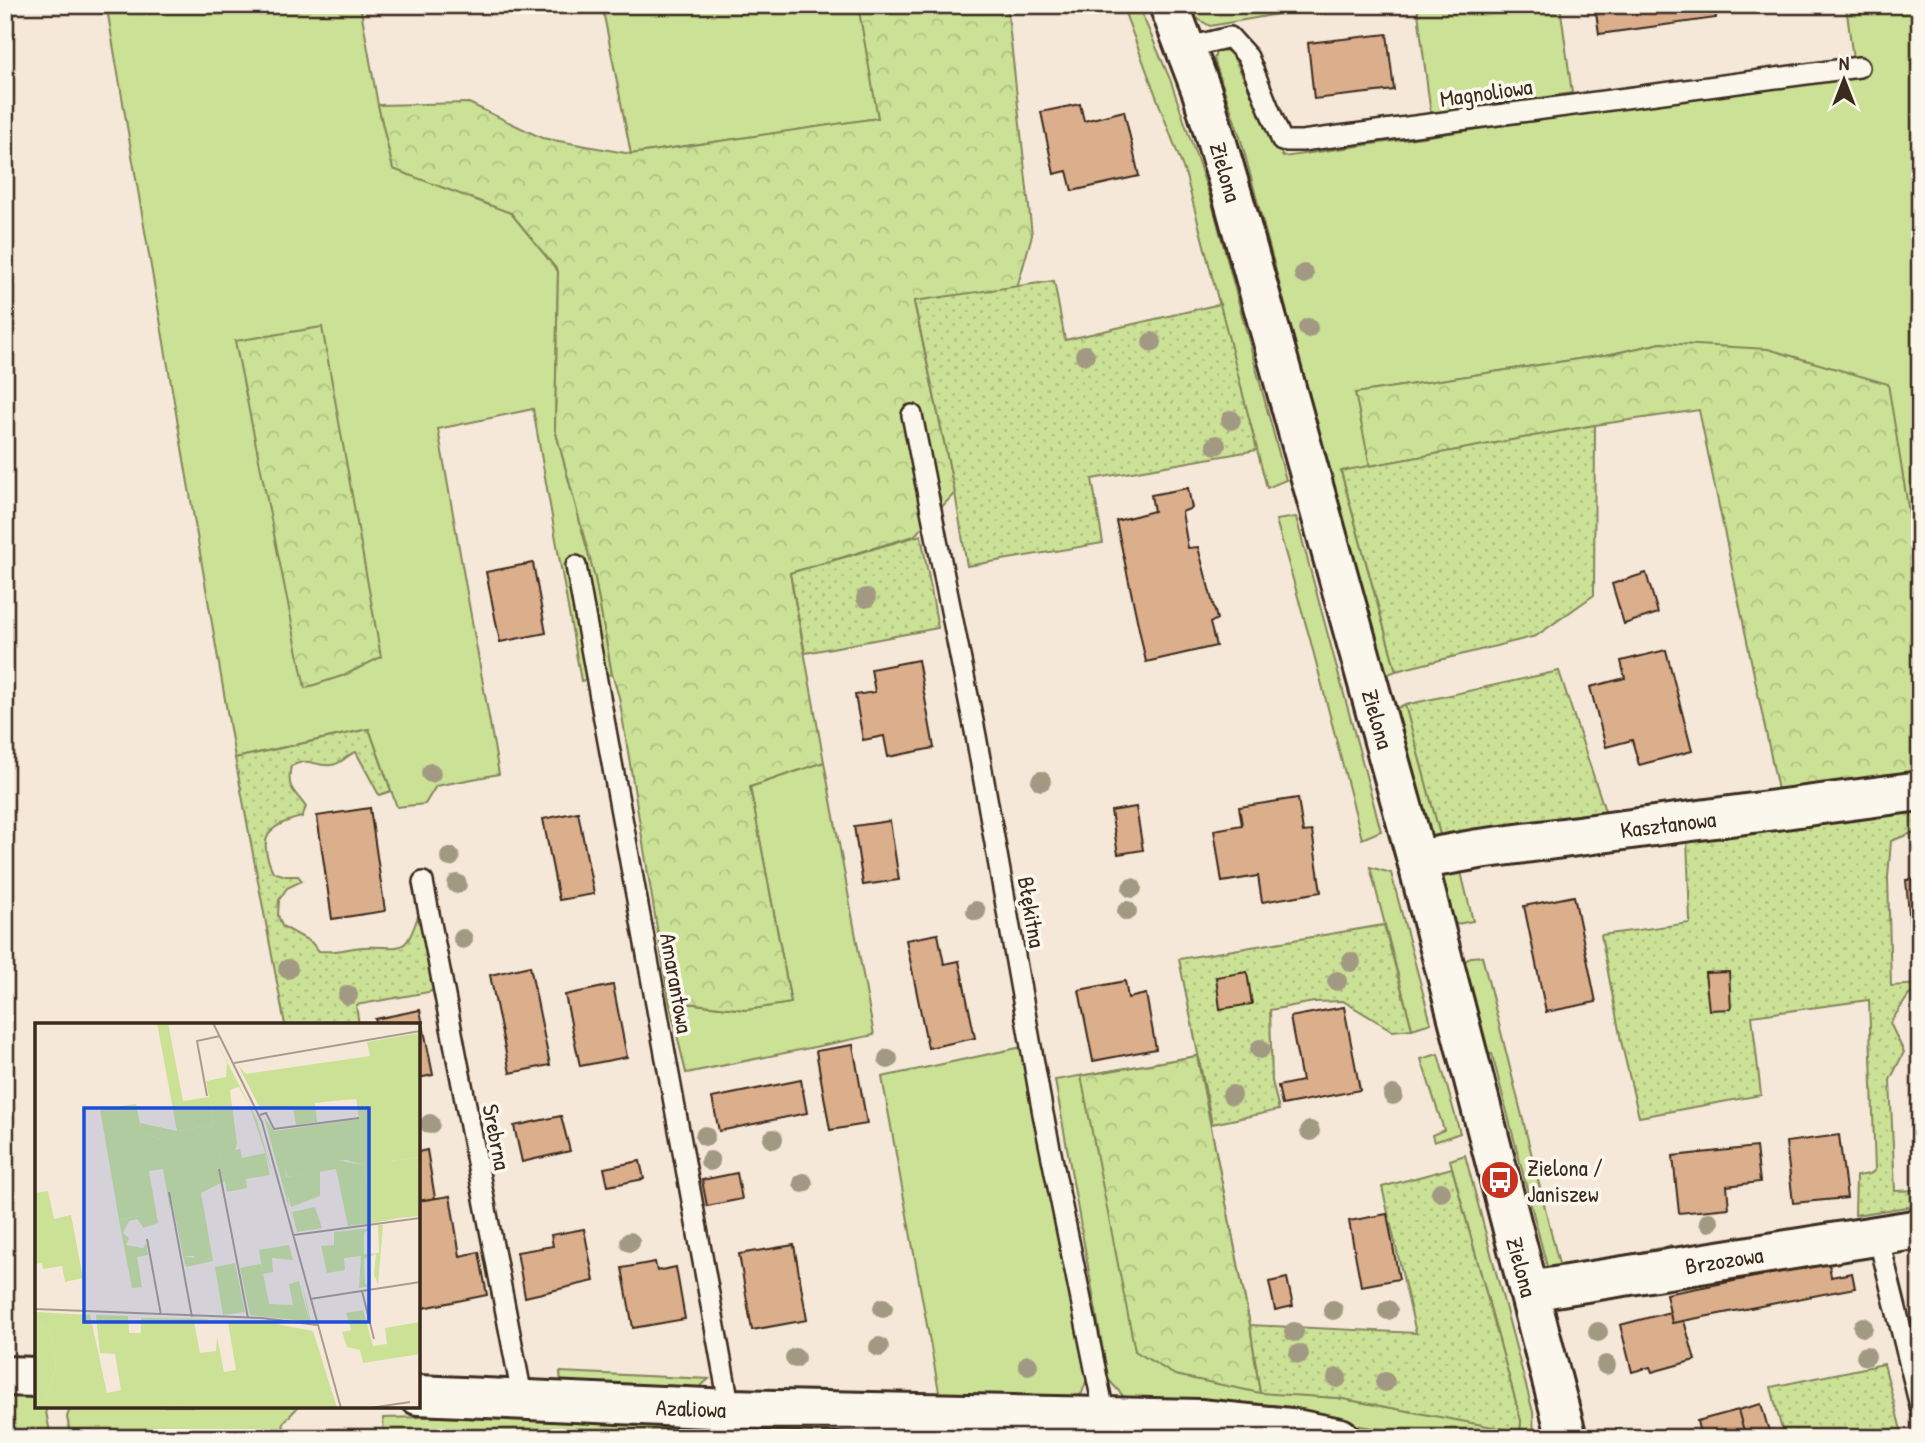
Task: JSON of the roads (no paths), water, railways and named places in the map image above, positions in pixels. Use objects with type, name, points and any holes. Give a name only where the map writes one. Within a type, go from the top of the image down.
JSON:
[{"type":"street","name":"Zielona","points":[[1169,5],[1202,92],[1234,201],[1417,860],[1567,1438]]},
{"type":"street","name":"Kasztanowa","points":[[1417,860],[1493,847],[1920,792]]},
{"type":"street","name":"Brzozowa","points":[[1529,1291],[1920,1229]]},
{"type":"street","points":[[5,1376],[35,1377]]},
{"type":"street","name":"Azaliowa","points":[[420,1395],[730,1409],[1105,1417],[1244,1423],[1340,1438]]},
{"type":"lane","name":"Magnoliowa","points":[[1185,48],[1230,37],[1248,57],[1282,141],[1302,141],[1859,67]]},
{"type":"lane","name":"Błękitna","points":[[912,415],[975,736],[1043,1114],[1105,1417]]},
{"type":"lane","name":"Amarantowa","points":[[576,566],[730,1409]]},
{"type":"lane","name":"Srebrna","points":[[423,882],[523,1401]]},
{"type":"lane","points":[[1878,1236],[1920,1406]]},
{"type":"place","name":"Zielona / Janiszew","points":[[1500,1180]]}]
